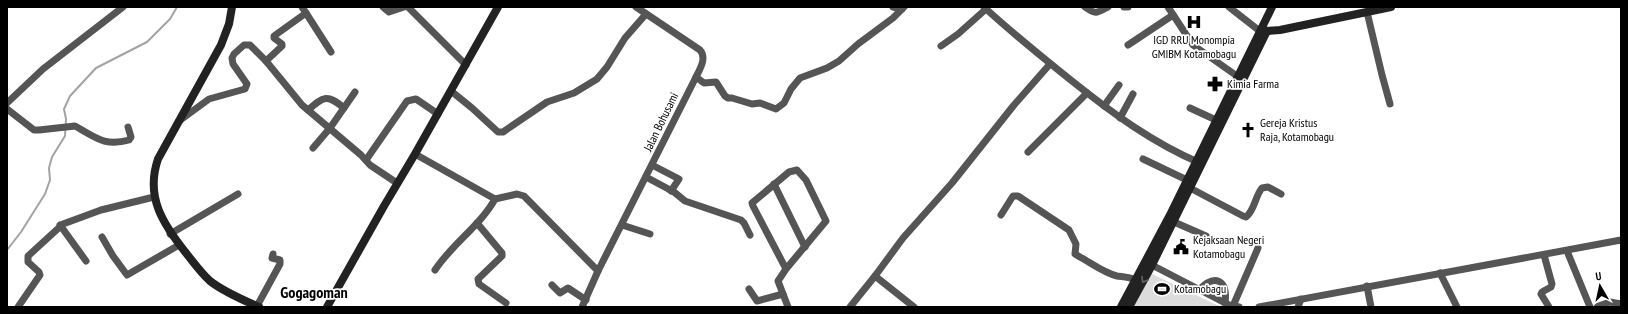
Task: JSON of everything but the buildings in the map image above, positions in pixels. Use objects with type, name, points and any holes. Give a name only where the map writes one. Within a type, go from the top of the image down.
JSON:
[{"type":"street","points":[[7,103],[43,69],[123,7]]},
{"type":"street","points":[[232,7],[229,24],[221,45],[161,153],[156,166],[153,183],[154,197],[170,234],[209,280],[253,306],[280,264],[280,260],[272,258],[273,254]]},
{"type":"street","points":[[383,7],[389,12],[404,7]]},
{"type":"street","points":[[408,7],[466,65]]},
{"type":"street","points":[[327,307],[397,184],[416,154],[498,7]]},
{"type":"street","name":"Jalan Bohusami","points":[[584,304],[598,271],[696,77],[703,60],[702,53],[636,7]]},
{"type":"street","points":[[893,7],[903,8]]},
{"type":"street","points":[[1085,7],[1093,13],[1097,13],[1108,7]]},
{"type":"street","points":[[1168,7],[1193,46],[1237,76]]},
{"type":"street","points":[[1229,7],[1264,30],[1280,30],[1391,7]]},
{"type":"street","points":[[1129,307],[1264,30],[1272,7]]},
{"type":"street","points":[[1199,163],[1216,120],[1237,76],[1278,7]]},
{"type":"street","points":[[696,77],[704,83],[716,82],[728,98],[752,104],[760,103],[776,109],[784,103],[791,89],[800,78],[827,68],[839,61],[858,44],[893,18],[903,8]]},
{"type":"street","points":[[942,46],[958,34],[985,8],[1050,64],[1120,118],[1163,146],[1199,163]]},
{"type":"street","points":[[266,61],[282,46],[282,44],[274,38],[274,36],[304,10],[331,52]]},
{"type":"street","points":[[1368,12],[1390,104]]},
{"type":"street","points":[[451,91],[498,132],[503,132],[547,102],[581,90],[597,79],[607,67],[625,38],[646,14]]},
{"type":"street","points":[[1128,45],[1173,15]]},
{"type":"street","points":[[179,121],[209,99],[245,89],[247,84],[233,64],[232,58],[234,54],[244,45],[250,46],[266,61],[293,96],[370,165],[397,184]]},
{"type":"street","points":[[852,306],[912,226],[952,183],[1014,105],[1050,64]]},
{"type":"street","points":[[1104,106],[1119,86]]},
{"type":"street","points":[[313,148],[330,128],[355,92]]},
{"type":"street","points":[[1028,152],[1087,93]]},
{"type":"street","points":[[1120,118],[1133,94]]},
{"type":"street","points":[[308,110],[319,100],[328,97],[333,98],[344,108]]},
{"type":"street","points":[[366,160],[407,101],[416,99],[438,114]]},
{"type":"street","points":[[1190,108],[1216,120]]},
{"type":"street","points":[[7,109],[36,130],[75,126],[95,138],[104,141],[129,140],[131,137],[128,127]]},
{"type":"street","points":[[416,154],[495,199],[517,194],[524,196],[598,271]]},
{"type":"street","points":[[1144,159],[1246,217],[1250,214],[1258,192],[1262,188],[1268,187],[1281,194]]},
{"type":"street","points":[[652,165],[678,179],[671,191]]},
{"type":"street","points":[[786,269],[753,206],[754,200],[792,170],[797,170],[806,180],[822,210],[825,223],[786,269],[778,281],[788,307]]},
{"type":"street","points":[[646,177],[685,201],[740,220],[744,223],[750,235]]},
{"type":"street","points":[[774,184],[805,246]]},
{"type":"street","points":[[1121,307],[1136,280],[1149,264],[1174,222],[1189,184]]},
{"type":"street","points":[[170,234],[238,194]]},
{"type":"street","points":[[1001,215],[1013,196],[1018,196],[1069,230],[1076,244],[1075,254],[1117,276],[1129,276],[1136,280]]},
{"type":"street","points":[[18,307],[40,275],[39,272],[28,262],[28,256],[60,225],[101,210],[154,197]]},
{"type":"street","points":[[435,270],[447,254],[477,223],[495,199]]},
{"type":"street","points":[[1174,222],[1206,236]]},
{"type":"street","points":[[477,223],[502,253],[502,256],[478,279],[479,284],[506,302]]},
{"type":"street","points":[[60,225],[86,261]]},
{"type":"street","points":[[622,225],[650,234]]},
{"type":"street","points":[[102,237],[113,256],[127,275],[179,245]]},
{"type":"street","points":[[1259,307],[1621,240]]},
{"type":"street","points":[[1231,306],[1258,248]]},
{"type":"street","points":[[1567,251],[1590,307]]},
{"type":"street","points":[[1544,255],[1552,284],[1551,287],[1541,294],[1549,307]]},
{"type":"street","points":[[1149,264],[1231,306]]},
{"type":"street","points":[[1440,273],[1457,307]]},
{"type":"street","points":[[875,276],[914,307]]},
{"type":"street","points":[[1199,290],[1205,283],[1210,281],[1215,280],[1221,282],[1226,288],[1231,306]]},
{"type":"street","points":[[552,285],[560,293],[568,288],[584,304]]},
{"type":"street","points":[[1366,286],[1371,307]]},
{"type":"street","points":[[749,289],[757,301],[782,294]]},
{"type":"street","points":[[1298,307],[1302,299]]},
{"type":"street","points":[[1596,307],[1610,302],[1621,304]]},
{"type":"shaded area","name":"Kotamobagu","points":[[1148,272],[1221,307],[1130,307]]},
{"type":"waterway","points":[[7,250],[21,232],[45,194],[50,180],[49,168],[52,157],[65,136],[66,119],[64,109],[70,96],[96,68],[147,42],[170,19],[177,7]]},
{"type":"place","name":"IGD RRU Monompia GMIBM Kotamobagu","points":[[1194,22]]},
{"type":"place","name":"Kimia Farma","points":[[1215,84]]},
{"type":"place","name":"Gereja Kristus Raja, Kotamobagu","points":[[1248,130]]},
{"type":"place","name":"Kejaksaan Negeri Kotamobagu","points":[[1181,247]]},
{"type":"place","name":"Kotamobagu","points":[[1162,289]]},
{"type":"district","name":"Gogagoman","points":[[314,292]]}]
